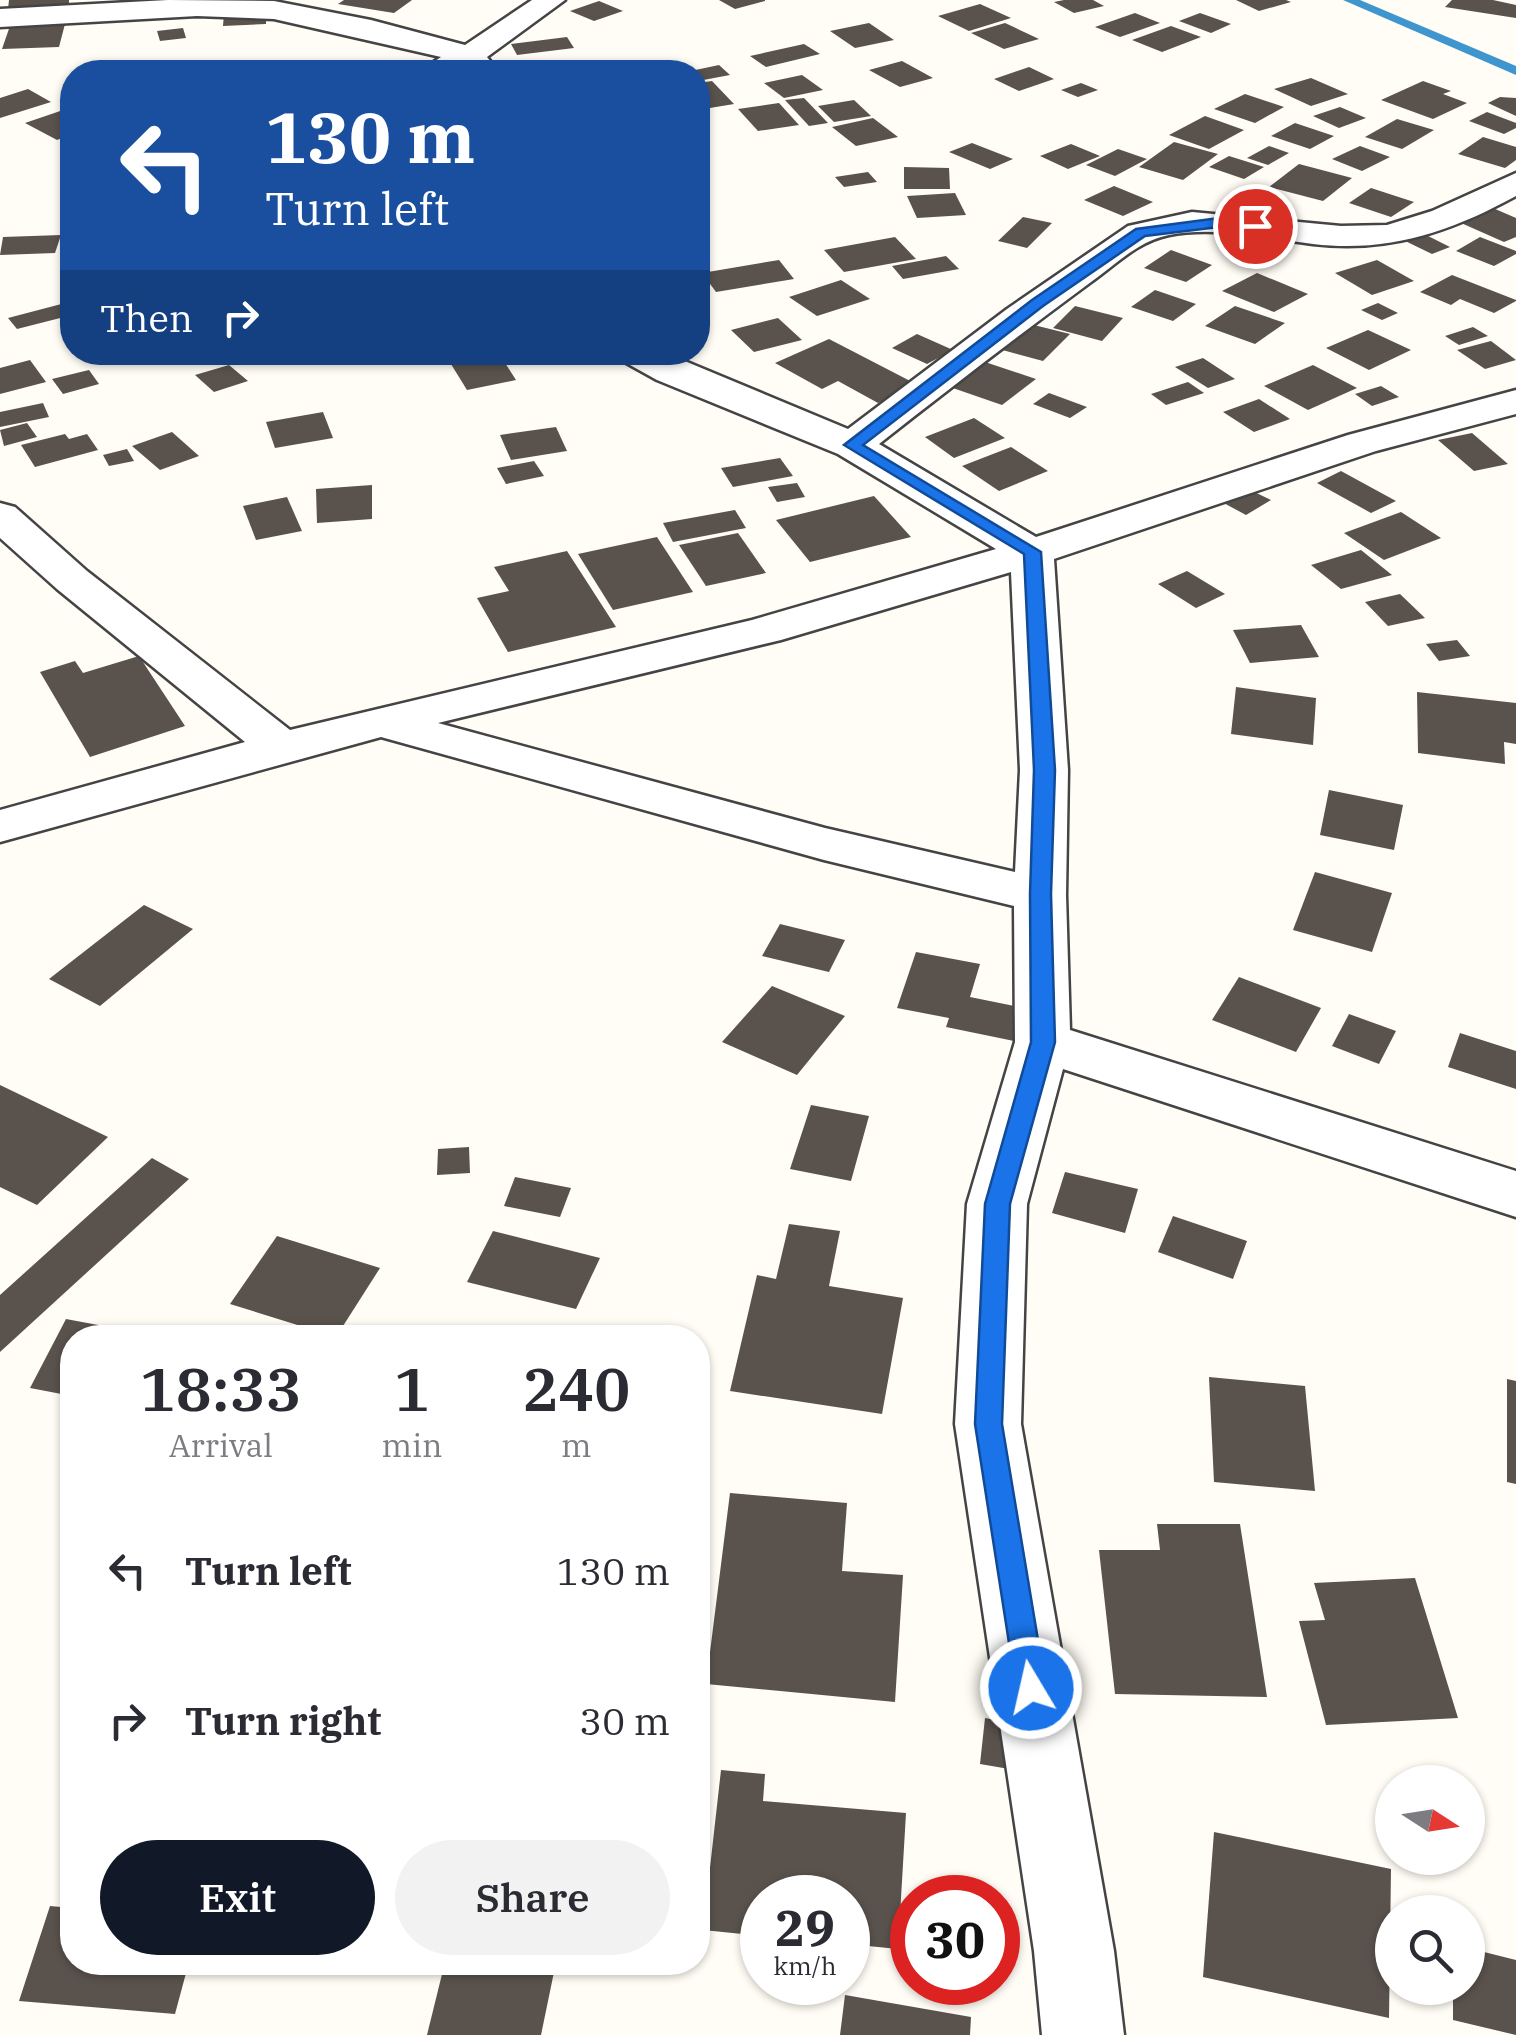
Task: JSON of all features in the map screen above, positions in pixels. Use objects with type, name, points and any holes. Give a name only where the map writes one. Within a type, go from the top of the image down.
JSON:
[{"type":"street","points":[[482,60],[551,0]]},
{"type":"street","points":[[0,18],[196,6],[274,10],[371,29],[465,60]]},
{"type":"street","points":[[852,445],[1038,303],[1142,232],[1219,223],[1363,237],[1388,235],[1408,232],[1466,209],[1516,183]]},
{"type":"street","points":[[657,365],[852,445],[1032,552]]},
{"type":"street","points":[[0,826],[380,722],[765,630],[1032,552],[1362,444],[1516,402]]},
{"type":"street","points":[[0,516],[72,580],[281,748]]},
{"type":"street","points":[[1032,552],[1044,770],[1040,894],[1043,1042],[997,1204],[988,1424],[1074,1952],[1083,2035]]},
{"type":"street","points":[[380,722],[824,844],[1040,894]]},
{"type":"street","points":[[1043,1042],[1516,1194]]},
{"type":"building","points":[[9,0],[69,0],[69,4],[8,9]]},
{"type":"building","points":[[344,0],[412,0],[394,13],[338,4]]},
{"type":"building","points":[[719,0],[765,0],[765,1],[735,9]]},
{"type":"building","points":[[1093,0],[1104,6],[1074,13],[1054,2]]},
{"type":"building","points":[[1236,0],[1286,0],[1291,2],[1259,11]]},
{"type":"building","points":[[1452,0],[1493,0],[1516,5],[1516,18],[1445,7]]},
{"type":"building","points":[[599,1],[623,11],[594,21],[570,11]]},
{"type":"building","points":[[980,4],[1011,18],[969,31],[938,16]]},
{"type":"building","points":[[266,12],[266,24],[223,26],[224,14]]},
{"type":"building","points":[[1135,13],[1160,23],[1120,37],[1095,27]]},
{"type":"building","points":[[1200,13],[1231,24],[1211,33],[1179,21]]},
{"type":"building","points":[[44,22],[43,26],[65,24],[59,47],[2,49],[11,23]]},
{"type":"building","points":[[869,23],[894,40],[855,48],[830,31]]},
{"type":"building","points":[[1005,23],[1039,39],[1004,49],[971,33]]},
{"type":"building","points":[[1171,26],[1201,37],[1162,52],[1132,40]]},
{"type":"building","points":[[183,28],[186,38],[160,41],[157,31]]},
{"type":"building","points":[[567,37],[574,48],[517,55],[511,44]]},
{"type":"building","points":[[804,44],[820,54],[766,67],[750,56]]},
{"type":"building","points":[[902,61],[933,78],[900,87],[869,70]]},
{"type":"building","points":[[719,65],[730,75],[710,79],[710,67]]},
{"type":"building","points":[[1029,67],[1054,79],[1019,91],[994,79]]},
{"type":"building","points":[[802,75],[823,90],[784,98],[764,83]]},
{"type":"building","points":[[1311,78],[1348,94],[1311,106],[1274,89]]},
{"type":"building","points":[[712,81],[734,104],[710,108]]},
{"type":"building","points":[[1423,81],[1451,91],[1443,94],[1467,103],[1433,119],[1381,100]]},
{"type":"building","points":[[1081,83],[1098,90],[1078,97],[1061,90]]},
{"type":"building","points":[[28,89],[51,102],[0,118],[0,98]]},
{"type":"building","points":[[1245,94],[1284,107],[1255,123],[1214,109]]},
{"type":"building","points":[[1500,97],[1516,98],[1516,116],[1488,103]]},
{"type":"building","points":[[804,98],[828,123],[809,126],[785,100]]},
{"type":"building","points":[[854,100],[871,116],[834,122],[818,106]]},
{"type":"building","points":[[779,103],[799,125],[758,131],[738,109]]},
{"type":"building","points":[[1340,107],[1366,118],[1339,128],[1313,116]]},
{"type":"building","points":[[60,111],[60,139],[57,140],[25,123]]},
{"type":"building","points":[[1487,112],[1516,123],[1516,128],[1504,134],[1469,121]]},
{"type":"building","points":[[1205,116],[1244,130],[1209,149],[1169,135]]},
{"type":"building","points":[[873,118],[898,137],[856,146],[832,127]]},
{"type":"building","points":[[1397,119],[1434,130],[1402,149],[1365,137]]},
{"type":"building","points":[[1295,123],[1334,136],[1310,149],[1271,136]]},
{"type":"building","points":[[1483,137],[1516,147],[1516,160],[1505,168],[1458,154]]},
{"type":"building","points":[[1174,142],[1218,154],[1183,180],[1139,167]]},
{"type":"building","points":[[972,143],[1013,159],[990,169],[949,152]]},
{"type":"building","points":[[1071,144],[1100,156],[1068,169],[1040,156]]},
{"type":"building","points":[[1269,146],[1289,153],[1268,165],[1247,158]]},
{"type":"building","points":[[1360,146],[1390,157],[1362,171],[1332,159]]},
{"type":"building","points":[[1118,149],[1147,159],[1115,176],[1086,165]]},
{"type":"building","points":[[1229,156],[1264,167],[1244,179],[1209,167]]},
{"type":"building","points":[[1299,164],[1352,178],[1323,201],[1269,187]]},
{"type":"building","points":[[904,167],[949,168],[950,189],[904,189]]},
{"type":"building","points":[[868,172],[877,182],[844,187],[835,177]]},
{"type":"building","points":[[1114,186],[1153,202],[1123,216],[1084,200]]},
{"type":"building","points":[[1371,188],[1414,202],[1391,217],[1349,203]]},
{"type":"building","points":[[955,193],[966,215],[917,218],[907,196]]},
{"type":"building","points":[[1486,205],[1516,218],[1516,237],[1504,242],[1452,219]]},
{"type":"building","points":[[1023,217],[1052,223],[1027,248],[998,241]]},
{"type":"building","points":[[1418,231],[1450,247],[1432,254],[1399,238]]},
{"type":"building","points":[[60,235],[55,253],[0,255],[3,237]]},
{"type":"building","points":[[895,237],[916,259],[844,272],[824,250]]},
{"type":"building","points":[[1480,237],[1516,254],[1494,266],[1456,251]]},
{"type":"building","points":[[1171,250],[1212,265],[1186,282],[1144,268]]},
{"type":"building","points":[[946,256],[959,269],[903,279],[892,266]]},
{"type":"building","points":[[779,260],[794,279],[716,292],[710,284],[710,272]]},
{"type":"building","points":[[1377,260],[1414,281],[1372,295],[1335,273]]},
{"type":"building","points":[[1257,273],[1308,294],[1274,312],[1222,291]]},
{"type":"building","points":[[1452,275],[1516,301],[1494,313],[1460,299],[1451,305],[1420,292]]},
{"type":"building","points":[[841,280],[870,299],[817,316],[789,297]]},
{"type":"building","points":[[1155,290],[1196,304],[1173,321],[1131,307]]},
{"type":"building","points":[[1378,303],[1398,313],[1382,320],[1361,310]]},
{"type":"building","points":[[60,304],[60,318],[17,329],[8,318]]},
{"type":"building","points":[[1075,306],[1123,318],[1102,341],[1053,328]]},
{"type":"building","points":[[1235,306],[1285,323],[1255,344],[1205,326]]},
{"type":"building","points":[[778,318],[802,340],[754,352],[731,330]]},
{"type":"building","points":[[1022,322],[1070,334],[1043,361],[995,348]]},
{"type":"building","points":[[1473,327],[1488,336],[1459,345],[1445,336]]},
{"type":"building","points":[[1368,330],[1411,350],[1369,370],[1326,348]]},
{"type":"building","points":[[917,334],[953,350],[927,364],[892,348]]},
{"type":"building","points":[[829,339],[916,384],[878,403],[838,381],[822,389],[775,363]]},
{"type":"building","points":[[1491,341],[1516,360],[1485,369],[1457,350]]},
{"type":"building","points":[[1203,358],[1235,379],[1208,388],[1175,367]]},
{"type":"building","points":[[30,360],[46,382],[0,394],[0,368]]},
{"type":"building","points":[[982,361],[1036,379],[1002,405],[947,386]]},
{"type":"building","points":[[229,365],[248,381],[214,392],[195,375]]},
{"type":"building","points":[[452,365],[506,365],[516,380],[467,390]]},
{"type":"building","points":[[1313,365],[1357,388],[1308,410],[1264,386]]},
{"type":"building","points":[[89,370],[99,384],[63,394],[52,379]]},
{"type":"building","points":[[1188,382],[1204,393],[1166,405],[1151,394]]},
{"type":"building","points":[[1381,386],[1399,397],[1372,406],[1355,394]]},
{"type":"building","points":[[1049,393],[1087,407],[1070,418],[1033,404]]},
{"type":"building","points":[[1259,399],[1290,419],[1254,432],[1223,412]]},
{"type":"building","points":[[43,403],[49,417],[0,427],[0,412]]},
{"type":"building","points":[[323,412],[333,438],[275,448],[266,422]]},
{"type":"building","points":[[974,418],[1005,438],[954,458],[925,437]]},
{"type":"building","points":[[27,423],[37,437],[4,446],[0,430]]},
{"type":"building","points":[[556,427],[567,451],[511,460],[500,435]]},
{"type":"building","points":[[172,432],[199,456],[160,470],[132,446]]},
{"type":"building","points":[[1472,433],[1508,464],[1474,471],[1438,440]]},
{"type":"building","points":[[65,434],[69,439],[87,434],[98,450],[35,467],[21,445]]},
{"type":"building","points":[[1011,447],[1048,471],[999,491],[962,466]]},
{"type":"building","points":[[127,449],[134,461],[109,466],[103,455]]},
{"type":"building","points":[[780,458],[793,476],[733,487],[721,468]]},
{"type":"building","points":[[534,461],[544,476],[506,484],[497,468]]},
{"type":"building","points":[[1341,471],[1396,501],[1371,513],[1317,483]]},
{"type":"building","points":[[797,483],[805,497],[777,502],[768,487]]},
{"type":"building","points":[[372,485],[372,519],[317,523],[316,489]]},
{"type":"building","points":[[1244,487],[1271,500],[1246,515],[1220,501]]},
{"type":"building","points":[[874,496],[911,537],[810,562],[776,520]]},
{"type":"building","points":[[287,497],[302,531],[256,540],[243,506]]},
{"type":"building","points":[[735,510],[746,528],[673,542],[663,523]]},
{"type":"building","points":[[1401,512],[1441,538],[1384,560],[1344,533]]},
{"type":"building","points":[[738,533],[766,573],[706,586],[679,545]]},
{"type":"building","points":[[657,537],[693,592],[613,610],[578,554]]},
{"type":"building","points":[[1361,550],[1392,575],[1341,589],[1311,565]]},
{"type":"building","points":[[567,551],[616,627],[508,652],[477,598],[509,591],[494,567]]},
{"type":"building","points":[[1187,571],[1225,594],[1196,608],[1158,584]]},
{"type":"building","points":[[1400,594],[1425,618],[1388,626],[1365,602]]},
{"type":"building","points":[[1301,625],[1319,657],[1250,663],[1233,630]]},
{"type":"building","points":[[1457,640],[1470,656],[1439,661],[1426,644]]},
{"type":"building","points":[[139,656],[185,726],[90,757],[40,672],[75,661],[83,673]]},
{"type":"building","points":[[1236,687],[1316,698],[1313,745],[1231,734]]},
{"type":"building","points":[[1417,692],[1516,703],[1516,744],[1504,742],[1505,764],[1418,753]]},
{"type":"building","points":[[1329,790],[1403,805],[1394,850],[1320,835]]},
{"type":"building","points":[[1315,872],[1392,893],[1372,952],[1293,930]]},
{"type":"building","points":[[144,905],[193,929],[100,1006],[49,979]]},
{"type":"building","points":[[780,924],[845,940],[829,972],[762,956]]},
{"type":"building","points":[[916,952],[980,964],[970,997],[1024,1008],[1014,1041],[946,1027],[949,1018],[897,1008]]},
{"type":"building","points":[[1239,977],[1321,1008],[1296,1052],[1212,1020]]},
{"type":"building","points":[[772,986],[845,1016],[797,1075],[722,1042]]},
{"type":"building","points":[[1349,1014],[1396,1031],[1379,1064],[1332,1046]]},
{"type":"building","points":[[1460,1033],[1516,1051],[1516,1089],[1448,1067]]},
{"type":"building","points":[[0,1085],[108,1137],[37,1205],[0,1187]]},
{"type":"building","points":[[811,1105],[869,1116],[851,1181],[790,1169]]},
{"type":"building","points":[[469,1147],[470,1173],[437,1175],[438,1149]]},
{"type":"building","points":[[152,1158],[189,1179],[0,1352],[0,1295]]},
{"type":"building","points":[[1065,1172],[1138,1189],[1125,1233],[1052,1213]]},
{"type":"building","points":[[515,1177],[571,1188],[560,1217],[504,1206]]},
{"type":"building","points":[[1173,1216],[1247,1241],[1233,1279],[1158,1252]]},
{"type":"building","points":[[789,1224],[840,1231],[829,1286],[903,1298],[882,1414],[730,1391],[757,1275],[776,1279]]},
{"type":"building","points":[[493,1231],[600,1258],[576,1309],[467,1282]]},
{"type":"building","points":[[277,1236],[380,1268],[344,1325],[297,1325],[230,1304]]},
{"type":"building","points":[[66,1319],[98,1325],[63,1325]]},
{"type":"building","points":[[60,1330],[60,1394],[30,1388]]},
{"type":"building","points":[[1209,1377],[1305,1386],[1315,1491],[1214,1482]]},
{"type":"building","points":[[1507,1379],[1516,1381],[1516,1484],[1507,1482]]},
{"type":"building","points":[[730,1493],[847,1503],[842,1571],[903,1575],[895,1702],[710,1684],[710,1652]]},
{"type":"building","points":[[1157,1524],[1240,1524],[1267,1697],[1115,1694],[1099,1550],[1160,1550]]},
{"type":"building","points":[[1415,1578],[1458,1718],[1326,1725],[1299,1621],[1325,1620],[1314,1583]]},
{"type":"building","points":[[985,1718],[1034,1727],[1032,1773],[980,1764]]},
{"type":"building","points":[[721,1770],[765,1774],[763,1801],[906,1813],[902,1875],[890,1875],[890,1948],[870,1946],[870,1875],[740,1875],[740,1934],[710,1931],[710,1868]]},
{"type":"building","points":[[1214,1832],[1375,1866],[1375,1875],[1391,1875],[1391,1895],[1375,1895],[1375,2005],[1389,2005],[1389,2018],[1203,1977]]},
{"type":"building","points":[[50,1906],[60,1907],[60,1975],[186,1975],[175,2014],[19,2001]]},
{"type":"building","points":[[1485,1952],[1516,1960],[1516,2035],[1453,2020],[1453,2005],[1485,2005]]},
{"type":"building","points":[[442,1975],[553,1975],[541,2035],[427,2035]]},
{"type":"building","points":[[870,1999],[971,2017],[970,2035],[840,2035],[844,2005],[870,2005]]},
{"type":"waterway","points":[[1349,0],[1516,71]]},
{"type":"route","points":[[1031,1688],[988,1424],[997,1204],[1043,1042],[1040,894],[1044,770],[1032,552],[852,445],[1038,303],[1142,232],[1219,223],[1255,226]]}]
